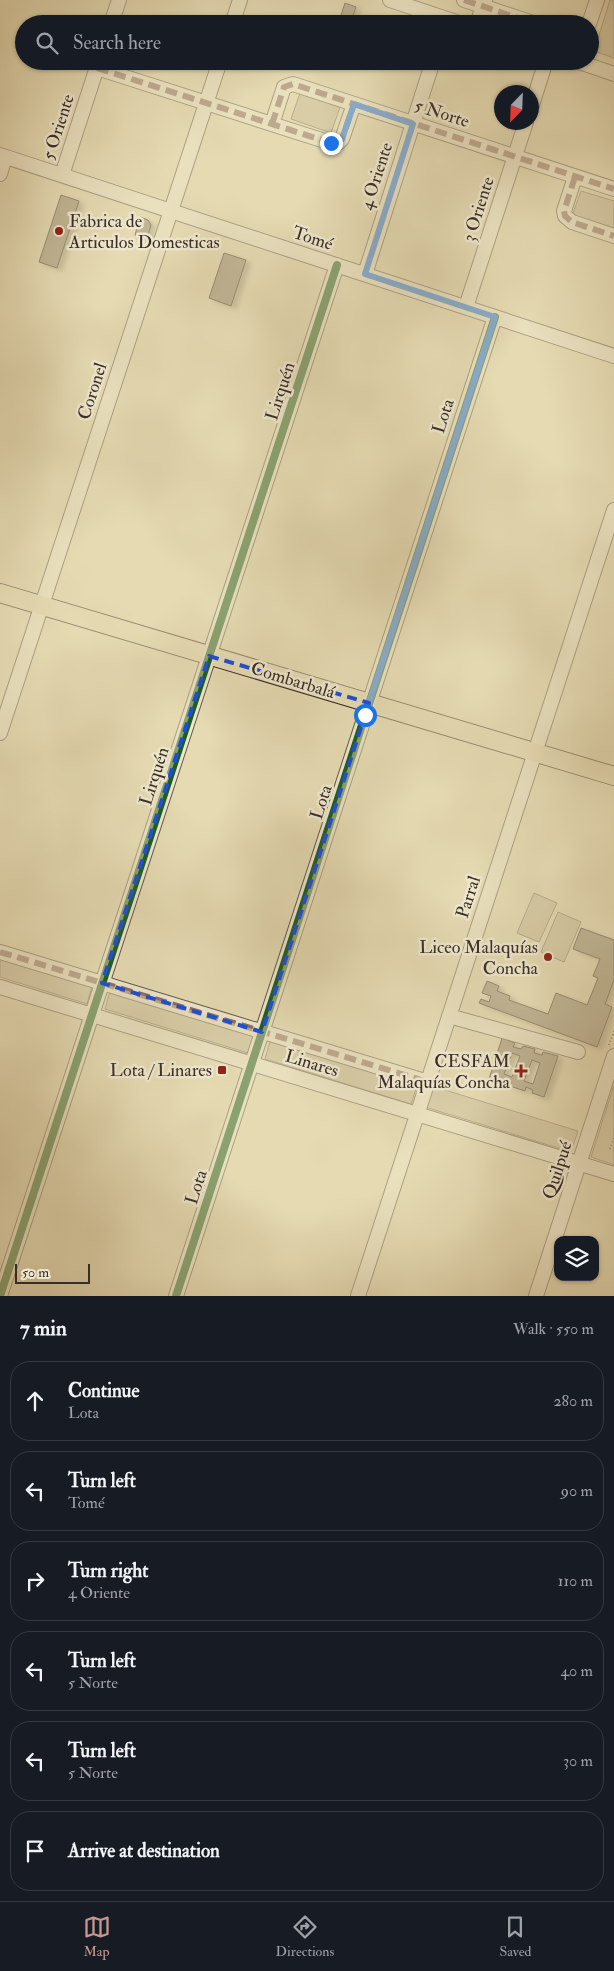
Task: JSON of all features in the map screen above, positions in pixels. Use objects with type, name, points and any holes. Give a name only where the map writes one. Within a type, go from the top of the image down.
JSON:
[{"type":"main road","name":"Combarbalá","points":[[0,593],[614,776]]},
{"type":"street","points":[[114,15],[119,0]]},
{"type":"street","points":[[235,15],[240,0]]},
{"type":"street","points":[[390,0],[430,15]]},
{"type":"street","points":[[464,0],[484,3],[514,15]]},
{"type":"street","points":[[592,15],[597,0]]},
{"type":"street","points":[[480,15],[484,3]]},
{"type":"street","points":[[599,69],[614,74]]},
{"type":"street","name":"5 Oriente","points":[[62,176],[96,70]]},
{"type":"street","points":[[115,70],[206,103],[334,144],[342,139],[354,104]]},
{"type":"street","name":"Coronel","points":[[0,733],[217,70]]},
{"type":"street","name":"4 Oriente","points":[[365,274],[430,70]]},
{"type":"street","points":[[538,85],[543,70]]},
{"type":"street","name":"5 Norte","points":[[272,124],[284,87],[290,84],[614,189]]},
{"type":"street","name":"3 Oriente","points":[[466,308],[523,130]]},
{"type":"street","points":[[0,174],[3,156]]},
{"type":"street","name":"Tomé","points":[[3,156],[614,356]]},
{"type":"street","points":[[575,177],[564,211],[565,216],[572,222],[614,236]]},
{"type":"street","name":"Lirquén","points":[[0,1296],[337,265]]},
{"type":"street","name":"Lota","points":[[176,1296],[495,317]]},
{"type":"street","name":"Parral","points":[[358,1296],[614,510]]},
{"type":"street","name":"Linares","points":[[0,952],[428,1082]]},
{"type":"street","name":"Linares","points":[[0,987],[614,1174]]},
{"type":"street","points":[[449,1016],[578,1052]]},
{"type":"street","name":"Quilpué","points":[[536,1296],[614,1056]]},
{"type":"path","points":[[610,1149],[614,1138]]},
{"type":"highlighted area","points":[[209,656],[369,703],[262,1032],[102,983]]},
{"type":"shaded area","points":[[610,0],[614,0],[614,58],[599,53],[599,35]]},
{"type":"shaded area","points":[[300,93],[340,107],[331,133],[291,119]]},
{"type":"shaded area","points":[[581,191],[614,201],[614,230],[572,216]]},
{"type":"shaded area","points":[[534,893],[557,903],[539,942],[517,933]]},
{"type":"shaded area","points":[[558,912],[581,922],[564,962],[541,952]]},
{"type":"shaded area","points":[[0,954],[93,983],[87,1004],[0,977]]},
{"type":"shaded area","points":[[111,988],[257,1033],[251,1054],[105,1009]]},
{"type":"shaded area","points":[[271,1038],[418,1083],[411,1104],[265,1059]]},
{"type":"shaded area","points":[[614,1085],[614,1165],[591,1157]]},
{"type":"shaded area","points":[[432,1086],[578,1131],[571,1152],[425,1107]]},
{"type":"building","points":[[345,3],[356,7],[353,15],[341,15]]},
{"type":"building","name":"Fabrica de Articulos Domesticas","points":[[61,195],[79,201],[57,268],[39,262]]},
{"type":"building","points":[[140,217],[148,220],[151,225],[147,239],[135,235]]},
{"type":"building","points":[[224,253],[246,260],[231,306],[209,298]]},
{"type":"building","points":[[581,928],[614,940],[614,980],[605,1004],[612,1007],[597,1047],[479,1003],[481,999],[489,1002],[491,996],[482,993],[487,981],[499,986],[497,991],[510,996],[509,1000],[548,1014],[556,993],[587,1005],[598,978],[593,976],[600,959],[573,949]]},
{"type":"building","points":[[502,1038],[515,1043],[513,1047],[521,1049],[523,1046],[535,1049],[534,1053],[542,1055],[543,1052],[558,1056],[544,1097],[532,1093],[533,1090],[526,1087],[525,1091],[510,1086],[511,1082],[503,1079],[501,1083],[489,1079]],"holes":[[[512,1053],[520,1056],[512,1077],[504,1074]],[[532,1060],[540,1063],[533,1084],[524,1081]]]},
{"type":"marked path","points":[[464,0],[509,15]]},
{"type":"marked path","points":[[103,70],[331,143],[338,143],[342,139],[354,104]]},
{"type":"marked path","points":[[272,124],[284,87],[293,84],[614,189]]},
{"type":"marked path","points":[[575,177],[564,211],[565,216],[572,222],[614,236]]},
{"type":"marked path","points":[[0,952],[428,1082]]},
{"type":"cycle path","points":[[0,1296],[337,265]]},
{"type":"cycle path","points":[[176,1296],[495,317]]},
{"type":"place","name":"Fabrica de Articulos Domesticas","points":[[59,231]]},
{"type":"place","name":"Liceo Malaquías Concha","points":[[548,957]]},
{"type":"place","name":"Lota / Linares","points":[[222,1070]]},
{"type":"place","name":"CESFAM Malaquías Concha","points":[[521,1071]]},
{"type":"route","points":[[331,143],[338,143],[342,139],[354,104],[413,124],[365,274],[495,317],[365,715]]}]
